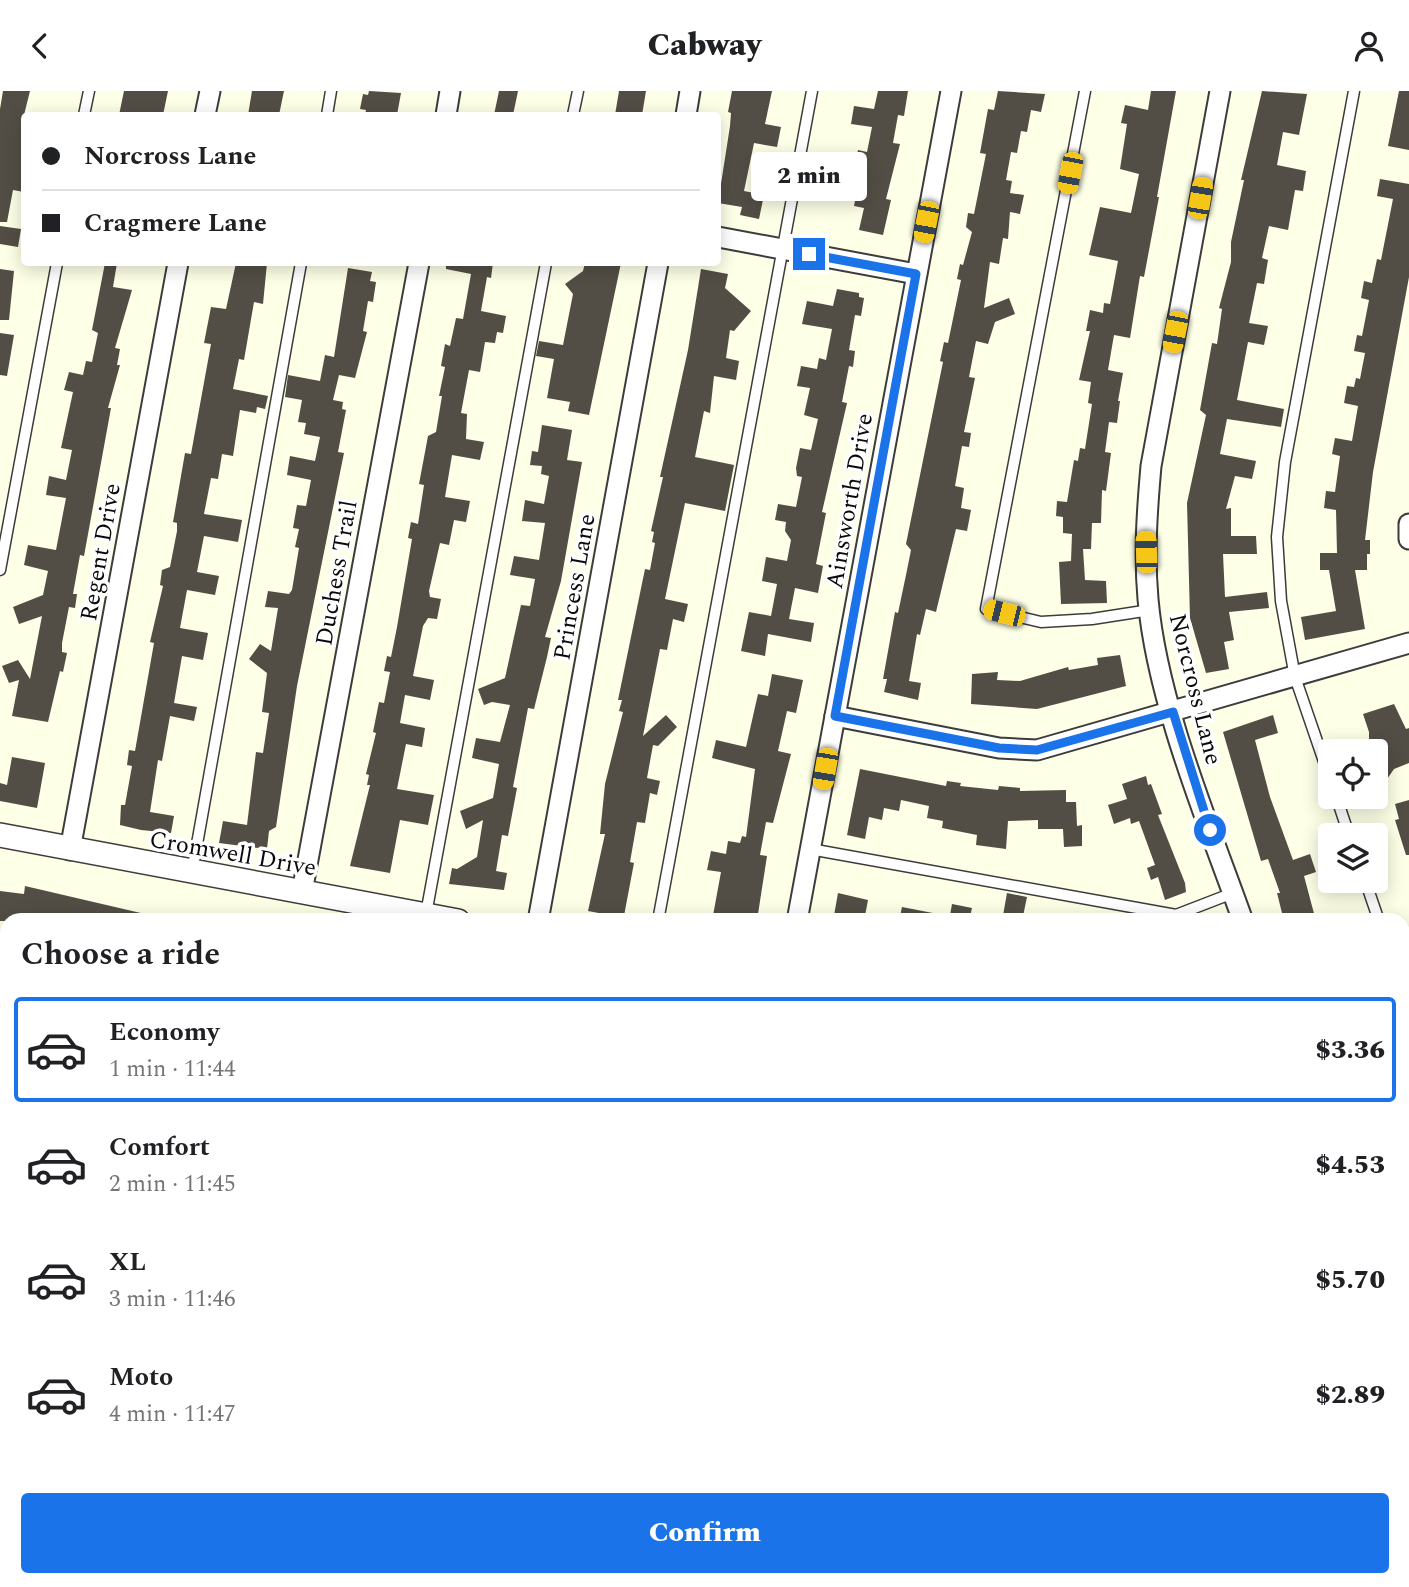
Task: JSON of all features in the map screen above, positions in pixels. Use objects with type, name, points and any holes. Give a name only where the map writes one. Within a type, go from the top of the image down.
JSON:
[{"type":"street","points":[[206,112],[210,91]]},
{"type":"street","points":[[446,112],[450,91]]},
{"type":"street","points":[[686,112],[690,91]]},
{"type":"street","name":"Ainsworth Drive","points":[[798,913],[951,91]]},
{"type":"street","name":"Norcross Lane","points":[[1220,91],[1151,466],[1145,527],[1150,610],[1160,670],[1240,913]]},
{"type":"street","points":[[721,238],[916,274]]},
{"type":"street","name":"Regent Drive","points":[[69,850],[177,266]]},
{"type":"street","name":"Duchess Trail","points":[[302,892],[418,266]]},
{"type":"street","name":"Princess Lane","points":[[539,913],[657,266]]},
{"type":"street","points":[[1409,524],[1409,539]]},
{"type":"street","points":[[835,716],[999,748],[1037,750],[1409,643]]},
{"type":"street","name":"Cromwell Drive","points":[[0,835],[415,913]]},
{"type":"lane","points":[[85,112],[89,91]]},
{"type":"lane","points":[[328,112],[331,91]]},
{"type":"lane","points":[[574,112],[578,91]]},
{"type":"lane","points":[[659,913],[812,91]]},
{"type":"lane","points":[[1085,91],[985,608],[1041,622],[1092,619],[1150,610]]},
{"type":"lane","points":[[1318,744],[1295,677],[1281,601],[1277,537],[1280,495],[1354,91]]},
{"type":"lane","points":[[0,570],[56,266]]},
{"type":"lane","points":[[191,872],[299,266]]},
{"type":"lane","points":[[426,913],[545,266]]},
{"type":"lane","points":[[810,849],[1165,913]]},
{"type":"lane","points":[[1181,913],[1233,893]]},
{"type":"lane","points":[[1369,893],[1376,913]]},
{"type":"building","points":[[3,91],[30,91],[25,112],[21,112],[21,191],[13,190],[7,222],[0,222],[0,109]]},
{"type":"building","points":[[124,91],[168,91],[164,112],[120,112]]},
{"type":"building","points":[[252,91],[284,91],[280,112],[248,112]]},
{"type":"building","points":[[369,91],[401,93],[398,112],[366,112],[360,109],[363,94],[368,95]]},
{"type":"building","points":[[499,91],[518,91],[514,112],[495,112]]},
{"type":"building","points":[[619,91],[646,91],[642,112],[616,112]]},
{"type":"building","points":[[732,91],[772,91],[765,124],[781,127],[777,147],[754,143],[744,191],[764,195],[759,219],[740,215],[742,207],[721,204],[721,184],[731,113],[728,112]]},
{"type":"building","points":[[878,91],[908,91],[904,116],[898,115],[893,143],[900,144],[886,199],[891,200],[883,235],[859,230],[864,208],[854,206],[859,180],[842,177],[845,158],[856,160],[858,150],[867,152],[872,127],[851,124],[854,106],[874,109]]},
{"type":"building","points":[[998,91],[1045,94],[1041,112],[1031,110],[1027,132],[1021,131],[1017,153],[1011,152],[1006,180],[1012,181],[1010,193],[1024,195],[1020,214],[1010,212],[1008,239],[1003,238],[999,264],[990,262],[984,308],[1009,298],[1015,314],[995,322],[988,344],[976,341],[969,377],[975,378],[964,432],[971,433],[969,447],[962,446],[955,486],[964,488],[961,508],[971,510],[967,531],[956,529],[936,612],[926,609],[920,635],[917,634],[909,681],[921,683],[918,700],[884,692],[887,679],[883,679],[895,612],[898,613],[911,550],[906,544],[943,362],[940,361],[944,342],[948,343],[961,280],[957,279],[960,264],[963,265],[972,232],[966,227],[968,213],[974,214],[986,154],[980,153],[988,109],[994,110]]},
{"type":"building","points":[[1151,91],[1176,91],[1159,197],[1144,277],[1140,276],[1130,338],[1114,335],[1108,370],[1123,373],[1117,423],[1109,422],[1105,452],[1111,453],[1106,491],[1102,490],[1101,523],[1092,523],[1091,549],[1083,549],[1085,580],[1106,581],[1107,603],[1061,604],[1059,562],[1071,561],[1072,534],[1063,533],[1063,517],[1056,516],[1057,501],[1067,502],[1074,460],[1078,461],[1080,448],[1085,449],[1092,404],[1088,403],[1091,382],[1079,380],[1090,331],[1086,331],[1090,310],[1103,313],[1104,303],[1110,304],[1118,261],[1089,255],[1100,207],[1131,213],[1139,174],[1120,169],[1127,124],[1121,123],[1125,105],[1148,110]]},
{"type":"building","points":[[1262,91],[1307,94],[1299,135],[1283,132],[1277,165],[1306,171],[1303,191],[1295,190],[1288,230],[1269,226],[1262,258],[1268,260],[1264,284],[1257,283],[1249,323],[1268,326],[1264,345],[1248,342],[1237,400],[1284,409],[1281,427],[1227,419],[1220,454],[1256,461],[1252,479],[1235,476],[1226,509],[1231,508],[1231,536],[1256,536],[1257,554],[1223,554],[1225,597],[1267,592],[1269,608],[1229,612],[1234,640],[1224,642],[1229,669],[1206,673],[1190,618],[1187,503],[1206,415],[1200,410],[1212,343],[1217,344],[1222,309],[1219,308],[1231,262],[1231,242],[1244,180],[1241,180]]},
{"type":"building","points":[[1399,91],[1409,91],[1409,150],[1388,146]]},
{"type":"building","points":[[1380,179],[1409,184],[1409,277],[1373,472],[1365,540],[1370,540],[1370,554],[1367,554],[1367,570],[1355,570],[1365,629],[1305,640],[1301,617],[1336,611],[1329,570],[1320,570],[1320,553],[1337,553],[1336,510],[1324,508],[1326,491],[1335,492],[1340,456],[1332,454],[1335,438],[1352,441],[1358,406],[1344,403],[1347,386],[1354,387],[1356,378],[1360,379],[1365,353],[1354,351],[1357,335],[1362,336],[1369,300],[1361,298],[1364,281],[1372,283],[1377,259],[1381,260],[1393,199],[1377,196]]},
{"type":"building","points":[[0,226],[21,229],[18,247],[0,244]]},
{"type":"building","points":[[104,266],[116,266],[113,287],[132,290],[115,348],[120,349],[117,365],[120,365],[108,408],[111,408],[84,556],[80,555],[73,594],[77,594],[75,608],[69,607],[62,643],[62,652],[67,653],[48,722],[12,716],[19,680],[9,683],[2,666],[18,660],[30,679],[42,616],[19,624],[13,607],[43,595],[48,571],[24,565],[28,545],[56,550],[66,498],[46,495],[49,476],[66,480],[72,450],[61,448],[73,392],[64,390],[69,372],[83,375],[86,361],[92,362],[98,333],[92,330]]},
{"type":"building","points":[[235,266],[267,266],[263,304],[254,302],[244,360],[239,359],[233,389],[268,396],[265,409],[257,407],[256,413],[240,410],[233,456],[222,454],[218,479],[211,478],[204,514],[242,520],[238,542],[204,536],[197,572],[219,576],[215,595],[187,590],[180,628],[208,633],[203,660],[182,656],[174,703],[197,707],[194,721],[170,716],[162,761],[158,760],[150,812],[174,816],[171,833],[141,830],[120,825],[121,805],[125,805],[132,766],[127,765],[129,750],[135,751],[154,643],[150,642],[163,586],[160,585],[162,570],[170,567],[177,531],[177,523],[173,522],[185,453],[191,454],[211,344],[204,343],[211,307],[226,309]]},
{"type":"building","points":[[446,266],[493,266],[491,278],[487,277],[481,311],[506,316],[503,333],[497,332],[495,343],[485,342],[480,372],[469,370],[461,413],[467,414],[466,439],[484,442],[480,460],[452,455],[445,497],[470,501],[466,522],[454,520],[449,545],[440,543],[429,591],[430,597],[441,599],[437,619],[428,618],[423,626],[413,676],[434,680],[430,700],[405,695],[400,723],[425,728],[422,747],[406,744],[397,789],[434,795],[428,825],[400,820],[390,873],[350,866],[370,785],[367,785],[369,775],[366,774],[376,733],[373,732],[379,702],[384,703],[390,672],[384,671],[387,656],[391,657],[397,627],[412,539],[408,538],[411,522],[418,524],[424,485],[419,484],[428,436],[436,432],[445,367],[441,366],[445,344],[450,346],[456,318],[463,319],[471,274],[446,269]]},
{"type":"building","points":[[584,266],[620,266],[589,415],[568,411],[570,402],[547,398],[554,359],[536,356],[539,341],[563,345],[573,294],[565,284],[583,271]]},
{"type":"building","points":[[348,268],[372,272],[370,281],[376,282],[373,302],[368,301],[363,331],[367,332],[355,378],[339,375],[333,400],[343,402],[342,409],[346,410],[338,452],[344,453],[297,686],[276,827],[269,831],[267,849],[219,843],[223,821],[247,825],[256,752],[263,753],[269,713],[262,712],[267,673],[249,659],[260,644],[271,651],[278,608],[265,607],[268,591],[289,594],[292,590],[299,548],[295,547],[299,529],[293,528],[297,505],[306,506],[311,480],[287,475],[290,456],[315,461],[320,437],[304,434],[306,423],[298,422],[302,400],[285,397],[288,375],[320,381],[325,355],[334,357]]},
{"type":"building","points":[[0,269],[14,271],[9,320],[0,320]]},
{"type":"building","points":[[701,269],[728,274],[725,288],[751,311],[734,331],[730,330],[726,358],[739,361],[736,380],[714,376],[710,413],[704,411],[695,457],[734,465],[725,511],[685,503],[665,599],[688,604],[684,622],[673,619],[667,650],[660,649],[643,736],[666,715],[677,727],[658,746],[653,745],[647,778],[660,781],[657,795],[650,793],[645,823],[637,822],[630,862],[634,863],[625,913],[599,913],[588,911],[605,834],[600,834],[605,784],[623,712],[619,711],[622,700],[618,700],[645,569],[650,570],[655,543],[652,542],[654,532],[651,531],[663,477],[660,477],[688,350]]},
{"type":"building","points":[[837,289],[859,293],[859,297],[864,298],[861,316],[855,315],[849,350],[855,351],[853,367],[849,366],[842,402],[847,403],[822,512],[826,513],[816,564],[823,566],[818,593],[795,588],[789,619],[814,623],[811,642],[768,634],[765,656],[741,651],[749,612],[771,616],[777,584],[762,581],[766,557],[787,561],[791,540],[785,531],[786,522],[775,520],[778,504],[796,507],[802,477],[797,476],[796,468],[800,448],[811,450],[818,419],[804,415],[810,388],[797,386],[801,366],[817,369],[819,358],[826,360],[832,329],[802,324],[807,301],[833,306]]},
{"type":"building","points":[[0,333],[14,335],[7,376],[0,375]]},
{"type":"building","points":[[542,425],[572,430],[567,460],[582,462],[561,581],[545,637],[551,638],[547,657],[534,709],[528,708],[513,787],[517,788],[508,836],[502,835],[496,871],[507,873],[504,890],[449,884],[452,868],[457,869],[477,857],[483,820],[466,829],[460,811],[493,798],[499,764],[472,758],[476,738],[500,742],[510,705],[492,702],[484,705],[478,689],[505,678],[521,605],[530,606],[535,579],[510,575],[514,556],[539,560],[545,523],[522,521],[525,500],[544,504],[549,476],[541,474],[542,466],[530,465],[532,451],[538,452]]},
{"type":"building","points":[[1120,655],[1126,686],[1037,709],[971,704],[972,674],[998,672],[997,680],[1020,681],[1068,667],[1069,670],[1098,665],[1097,658]]},
{"type":"building","points":[[772,674],[803,680],[796,713],[787,711],[778,751],[791,754],[773,823],[766,822],[760,855],[767,856],[758,913],[713,913],[721,872],[707,870],[711,851],[726,854],[728,841],[740,843],[742,836],[746,837],[755,769],[712,758],[716,740],[746,747],[758,694],[768,696]]},
{"type":"building","points":[[1394,704],[1406,729],[1409,728],[1409,763],[1394,769],[1388,778],[1388,739],[1369,739],[1363,714]]},
{"type":"building","points":[[1273,715],[1278,733],[1255,740],[1270,797],[1293,860],[1310,854],[1316,872],[1304,876],[1314,913],[1282,913],[1277,893],[1280,893],[1268,859],[1261,861],[1223,732]]},
{"type":"building","points":[[12,757],[45,763],[37,808],[0,801],[0,783],[7,785]]},
{"type":"building","points":[[860,769],[946,786],[947,781],[961,783],[960,786],[998,790],[999,786],[1020,788],[1020,791],[1066,790],[1066,802],[1076,802],[1077,826],[1082,825],[1082,846],[1064,847],[1063,829],[1038,829],[1038,820],[1008,821],[1006,849],[976,845],[977,835],[942,828],[943,821],[927,818],[929,806],[901,800],[899,811],[884,808],[882,820],[869,817],[865,839],[847,835]]},
{"type":"building","points":[[1146,776],[1185,883],[1186,892],[1165,900],[1158,877],[1151,880],[1147,868],[1155,865],[1139,821],[1131,824],[1130,818],[1114,824],[1108,805],[1127,799],[1122,784]]},
{"type":"building","points":[[1409,800],[1409,855],[1406,855],[1395,820],[1399,819],[1395,804]]},
{"type":"building","points":[[25,886],[141,913],[0,913],[0,891],[24,894]]},
{"type":"building","points":[[838,893],[868,900],[866,913],[834,913]]},
{"type":"building","points":[[1007,893],[1027,897],[1024,913],[1003,913]]},
{"type":"building","points":[[952,904],[972,908],[971,913],[950,913]]},
{"type":"building","points":[[902,907],[933,913],[901,913]]},
{"type":"route","points":[[809,254],[916,274],[835,716],[999,748],[1037,750],[1173,712],[1210,830]]}]
